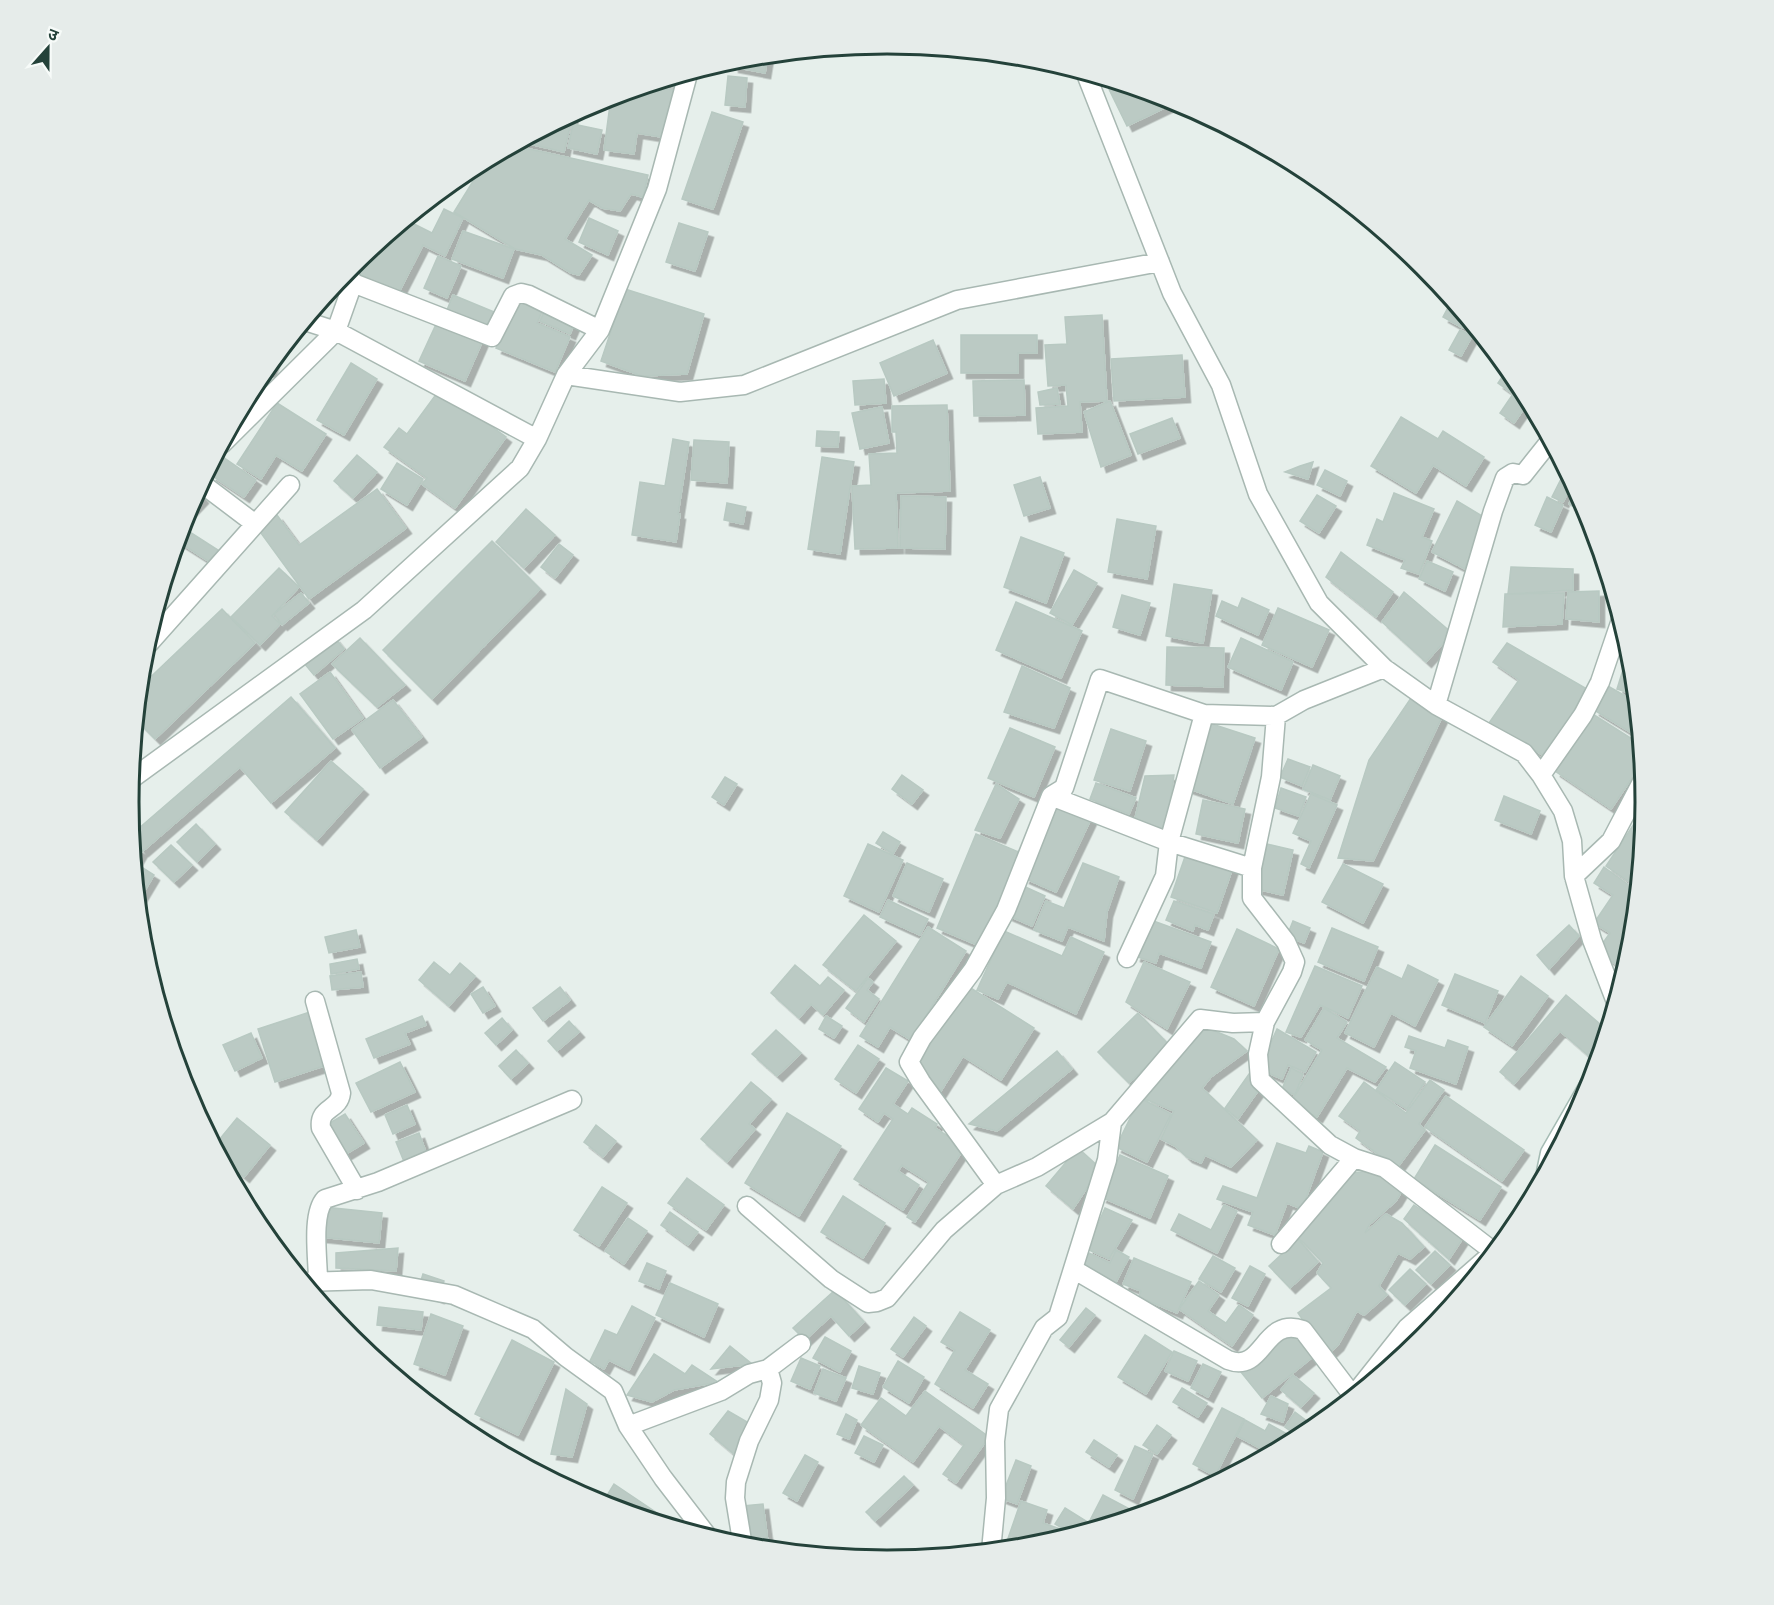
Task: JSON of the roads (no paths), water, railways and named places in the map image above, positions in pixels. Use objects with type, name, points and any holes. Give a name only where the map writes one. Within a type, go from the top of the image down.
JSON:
[{"type":"street","points":[[140,773],[364,610],[520,468],[537,439],[566,375],[600,330],[657,189],[686,82]]},
{"type":"street","points":[[1089,82],[1172,293],[1221,386],[1258,494],[1319,603],[1384,668],[1436,705],[1524,753],[1541,775],[1563,811],[1572,841],[1574,876],[1592,940],[1611,990]]},
{"type":"street","points":[[566,375],[680,392],[744,385],[957,300],[1160,262]]},
{"type":"street","points":[[354,278],[492,337],[513,296],[521,292],[600,330]]},
{"type":"street","points":[[239,429],[336,331],[348,283]]},
{"type":"street","points":[[312,323],[336,331],[537,439]]},
{"type":"street","points":[[1436,705],[1493,511],[1505,478],[1513,473],[1523,475],[1545,447]]},
{"type":"street","points":[[159,632],[290,485]]},
{"type":"street","points":[[208,488],[254,523]]},
{"type":"street","points":[[1541,775],[1583,715],[1596,690],[1616,634]]},
{"type":"street","points":[[996,1185],[909,1062],[922,1038],[973,970],[1006,910],[1051,796],[1064,788],[1100,679],[1204,714],[1276,716],[1304,700],[1384,668]]},
{"type":"street","points":[[1127,958],[1165,876],[1169,842],[1204,714]]},
{"type":"street","points":[[1276,716],[1270,777],[1252,868],[1252,898],[1286,942],[1295,962],[1265,1022],[1258,1054],[1260,1080],[1330,1145],[1354,1158],[1385,1168],[1488,1248]]},
{"type":"street","points":[[1574,876],[1611,841],[1636,794]]},
{"type":"street","points":[[1051,796],[1169,842],[1252,868]]},
{"type":"street","points":[[315,1001],[341,1093],[337,1103],[322,1115],[321,1128],[357,1190]]},
{"type":"street","points":[[747,1206],[831,1279],[868,1303],[878,1302],[887,1298],[944,1230],[996,1185],[1037,1167],[1112,1122],[1200,1018],[1233,1023],[1265,1022]]},
{"type":"street","points":[[310,1279],[319,1205],[325,1199],[357,1190],[572,1100]]},
{"type":"street","points":[[992,1544],[996,1498],[995,1441],[999,1408],[1044,1329],[1058,1317],[1107,1160],[1112,1122]]},
{"type":"street","points":[[1281,1244],[1354,1158]]},
{"type":"street","points":[[1073,1269],[1239,1364],[1248,1361],[1282,1328],[1293,1327],[1304,1330],[1348,1392]]},
{"type":"street","points":[[1372,1372],[1407,1328],[1466,1277]]},
{"type":"street","points":[[312,1281],[371,1280],[454,1295],[533,1329],[566,1357],[613,1391],[628,1426],[663,1479],[700,1527]]},
{"type":"street","points":[[628,1426],[721,1390],[749,1374],[768,1369],[801,1344]]},
{"type":"street","points":[[741,1537],[735,1498],[736,1482],[749,1441],[769,1400],[772,1383],[768,1369]]}]
